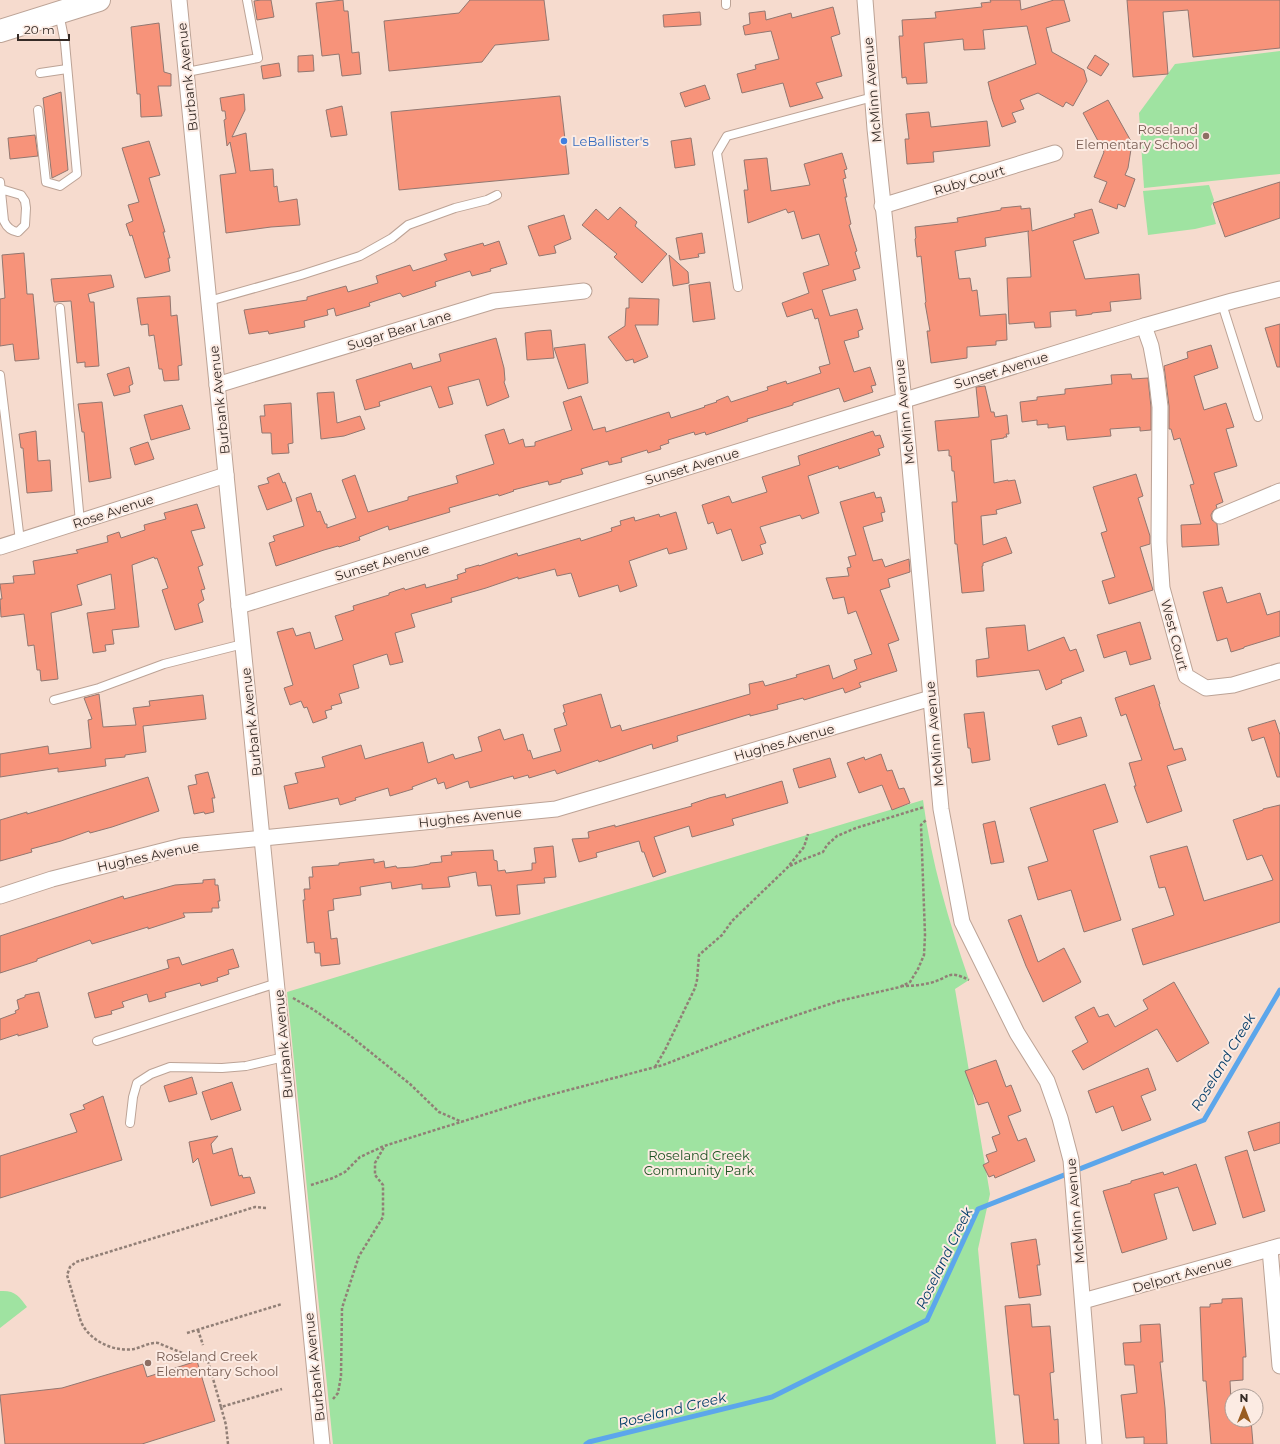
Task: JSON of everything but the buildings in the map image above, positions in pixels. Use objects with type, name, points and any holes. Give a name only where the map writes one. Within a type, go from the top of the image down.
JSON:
[{"type":"main road","points":[[0,31],[99,0]]},
{"type":"street","name":"Burbank Avenue","points":[[179,0],[244,644],[322,1444]]},
{"type":"street","name":"McMinn Avenue","points":[[865,0],[882,206],[904,400],[941,809],[962,922],[1017,1033],[1047,1081],[1060,1118],[1071,1160],[1094,1444]]},
{"type":"street","name":"Ruby Court","points":[[882,206],[1055,153]]},
{"type":"street","name":"Sunset Avenue","points":[[239,606],[1144,326],[1280,289]]},
{"type":"street","name":"Sugar Bear Lane","points":[[217,385],[494,301],[584,291]]},
{"type":"street","name":"West Court","points":[[1144,326],[1151,346],[1160,407],[1159,542],[1162,588],[1186,676],[1206,688],[1233,685],[1280,671]]},
{"type":"street","name":"Rose Avenue","points":[[0,547],[226,474]]},
{"type":"street","points":[[1220,516],[1280,491]]},
{"type":"street","name":"Hughes Avenue","points":[[0,896],[52,879],[182,846],[556,809],[931,698]]},
{"type":"street","points":[[1275,1247],[1280,1366]]},
{"type":"street","name":"Delport Avenue","points":[[1083,1302],[1275,1247]]},
{"type":"lane","points":[[187,72],[258,58],[247,0]]},
{"type":"lane","points":[[38,110],[46,182],[60,186],[77,174],[65,43],[59,12]]},
{"type":"lane","points":[[40,73],[67,69]]},
{"type":"lane","points":[[738,287],[717,153],[727,136],[873,98]]},
{"type":"lane","points":[[0,185],[21,194],[25,201],[26,226],[18,232],[9,229],[4,221],[0,185]]},
{"type":"lane","points":[[209,301],[301,275],[360,256],[392,238],[408,226],[455,208],[487,200],[497,195]]},
{"type":"lane","points":[[1222,304],[1258,416]]},
{"type":"lane","points":[[60,308],[80,522]]},
{"type":"lane","points":[[0,376],[20,541]]},
{"type":"lane","points":[[54,700],[98,688],[164,664],[244,644]]},
{"type":"lane","points":[[97,1042],[277,983]]},
{"type":"lane","points":[[130,1123],[137,1083],[151,1074],[170,1067],[222,1068],[246,1066],[284,1057]]},
{"type":"path","points":[[787,868],[802,860],[823,852],[827,845],[837,836],[856,828],[924,807]]},
{"type":"path","points":[[900,987],[910,982],[924,955],[925,935],[921,825],[941,809]]},
{"type":"path","points":[[655,1067],[665,1050],[695,988],[699,955],[722,935],[732,921],[787,868],[804,847],[808,834]]},
{"type":"path","points":[[307,1186],[333,1178],[345,1172],[360,1157],[384,1146],[532,1100],[655,1067],[779,1021],[839,1001],[900,987],[930,983],[950,974],[959,975],[969,980]]},
{"type":"path","points":[[287,996],[314,1010],[348,1034],[410,1084],[439,1112],[462,1122]]},
{"type":"path","points":[[318,1402],[333,1399],[338,1393],[341,1376],[342,1308],[359,1256],[383,1217],[383,1185],[374,1175],[375,1163],[384,1146]]},
{"type":"path","points":[[228,1444],[226,1425],[208,1361],[197,1359],[158,1343],[135,1348],[119,1348],[109,1346],[91,1336],[81,1322],[67,1275],[68,1271],[76,1262],[255,1207],[266,1208]]},
{"type":"path","points":[[187,1333],[282,1304]]},
{"type":"path","points":[[198,1330],[202,1344]]},
{"type":"path","points":[[221,1407],[282,1389]]},
{"type":"green space","points":[[1280,51],[1280,174],[1144,188],[1139,113],[1175,64]]},
{"type":"green space","points":[[1209,185],[1214,200],[1211,206],[1216,224],[1195,229],[1148,235],[1143,191]]},
{"type":"green space","name":"Roseland Creek Community Park","points":[[923,800],[926,823],[936,869],[954,936],[969,980],[955,989],[990,1194],[978,1249],[996,1444],[333,1444],[287,992]]},
{"type":"green space","points":[[0,1291],[16,1294],[27,1307],[0,1328]]},
{"type":"waterway","name":"Roseland Creek","points":[[586,1444],[589,1442],[772,1397],[927,1320],[978,1209],[1204,1120],[1280,990]]},
{"type":"place","name":"Roseland Elementary School","points":[[1206,136]]},
{"type":"place","name":"LeBallister's","points":[[564,141]]},
{"type":"place","name":"Roseland Creek Elementary School","points":[[148,1363]]}]
